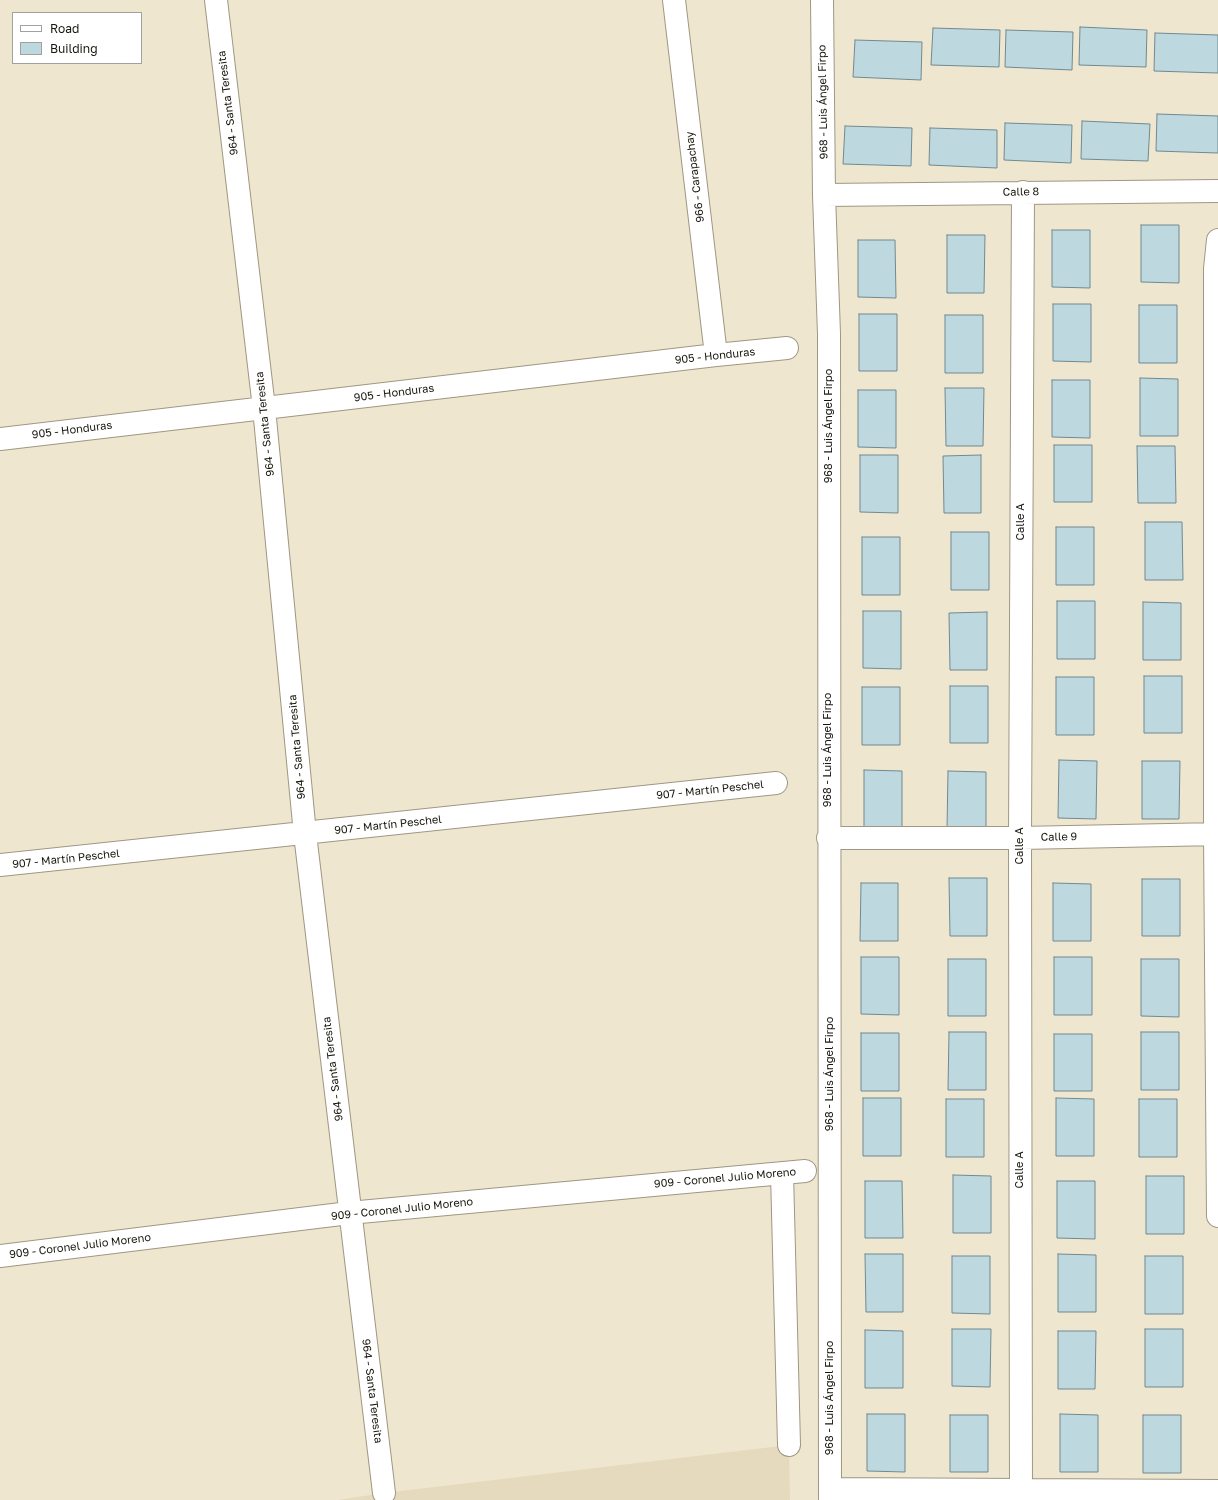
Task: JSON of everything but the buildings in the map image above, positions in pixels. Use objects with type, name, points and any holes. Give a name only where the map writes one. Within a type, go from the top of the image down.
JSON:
[{"type":"street","name":"964 - Santa Teresita","points":[[216,0],[264,408],[305,834],[349,1213],[384,1493]]},
{"type":"street","name":"966 - Carapachay","points":[[674,0],[716,355]]},
{"type":"street","name":"968 - Luis Ángel Firpo","points":[[822,0],[824,194],[829,334],[828,838],[830,1494]]},
{"type":"street","name":"Calle 8","points":[[824,194],[1218,191]]},
{"type":"street","name":"Calle A","points":[[1021,1496],[1020,838],[1023,192]]},
{"type":"street","points":[[1218,240],[1215,269],[1218,1216]]},
{"type":"street","name":"905 - Honduras","points":[[0,439],[716,355],[787,348]]},
{"type":"street","name":"907 - Martín Peschel","points":[[0,865],[305,834],[776,783]]},
{"type":"street","name":"Calle 9","points":[[828,838],[1020,838],[1217,834]]},
{"type":"street","name":"909 - Coronel Julio Moreno","points":[[0,1256],[349,1213],[805,1171]]},
{"type":"street","points":[[782,1173],[789,1445]]},
{"type":"street","points":[[830,1494],[1021,1496],[1218,1492]]},
{"type":"shaded area","points":[[789,1445],[790,1500],[337,1500],[384,1493]]}]
